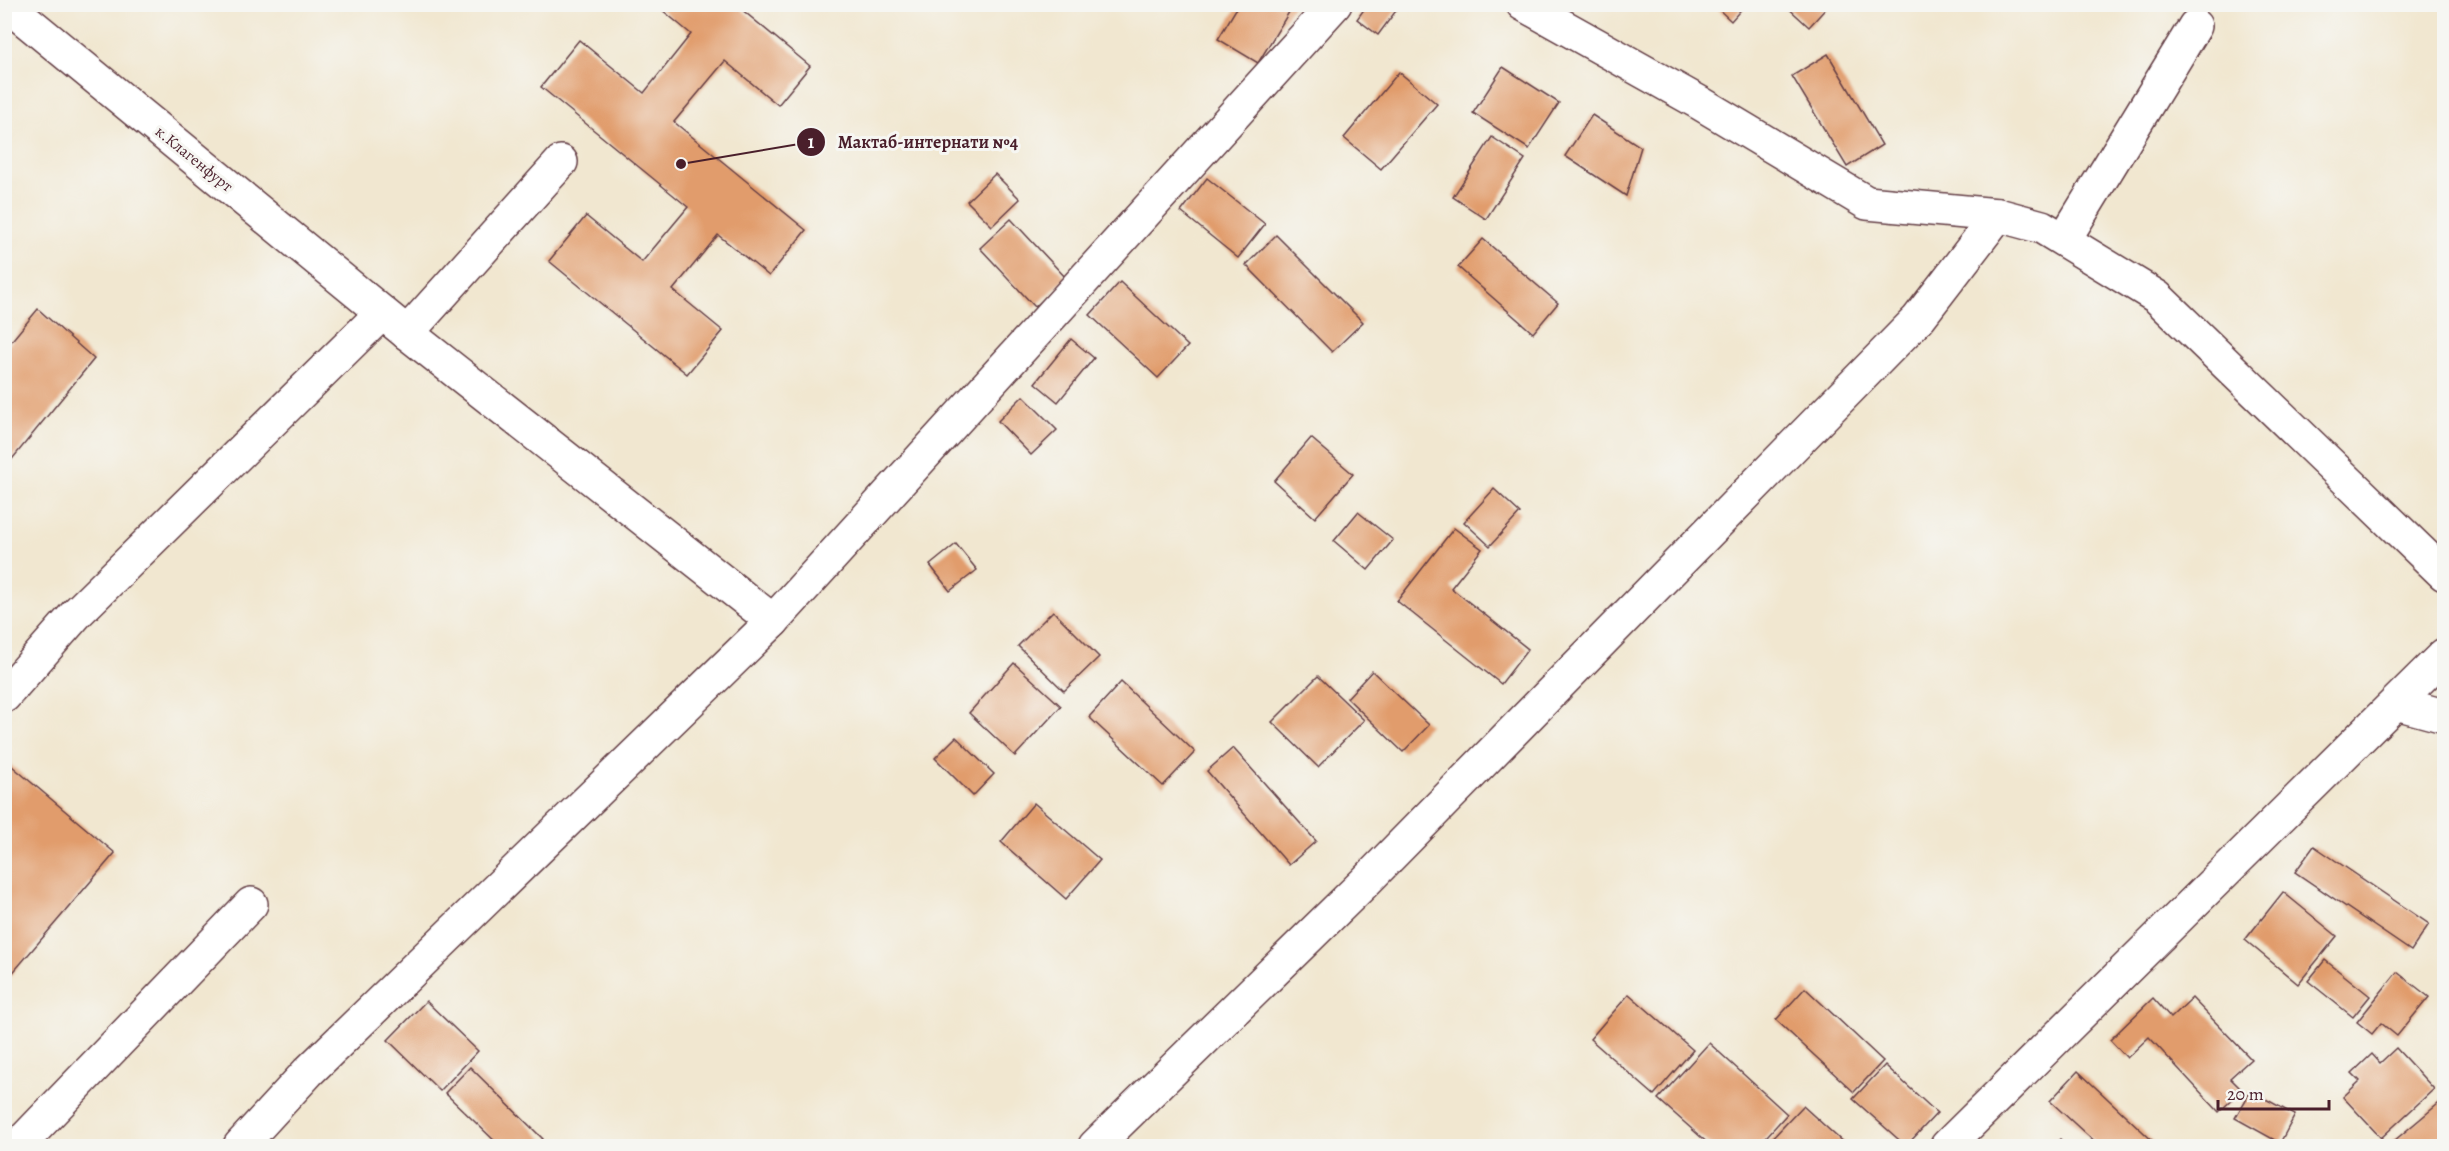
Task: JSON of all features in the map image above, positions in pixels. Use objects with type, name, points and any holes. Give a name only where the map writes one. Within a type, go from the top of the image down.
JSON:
[{"type":"street","name":"к.Клагенфурт","points":[[6,4],[395,323],[773,621]]},
{"type":"street","points":[[240,1146],[308,1072],[773,621],[1335,4]]},
{"type":"street","points":[[1523,4],[1700,103],[1867,203],[1998,215],[2042,227],[2157,297],[2445,574]]},
{"type":"street","points":[[2064,240],[2195,26]]},
{"type":"street","points":[[4,696],[77,613],[395,323],[561,162]]},
{"type":"street","points":[[1095,1146],[1364,883],[1918,319],[1998,215]]},
{"type":"street","points":[[1947,1146],[2445,655]]},
{"type":"street","points":[[2396,703],[2445,716]]},
{"type":"street","points":[[18,1146],[251,904]]},
{"type":"building","points":[[655,4],[735,4],[810,66],[778,105],[725,61],[674,122],[806,230],[769,276],[718,235],[673,290],[723,331],[687,374],[549,261],[586,216],[642,262],[688,207],[541,87],[579,40],[644,93],[691,34]]},
{"type":"building","points":[[1239,4],[1294,4],[1258,63],[1218,39]]},
{"type":"building","points":[[1368,4],[1401,4],[1378,35],[1357,19]]},
{"type":"building","points":[[1713,4],[1746,4],[1731,21]]},
{"type":"building","points":[[1784,4],[1830,4],[1809,27]]},
{"type":"building","points":[[1828,54],[1882,145],[1847,167],[1792,76]]},
{"type":"building","points":[[1503,67],[1559,103],[1529,149],[1473,113]]},
{"type":"building","points":[[1399,72],[1437,104],[1381,169],[1344,138]]},
{"type":"building","points":[[1592,115],[1641,147],[1626,196],[1565,156]]},
{"type":"building","points":[[1492,137],[1525,159],[1486,219],[1453,197]]},
{"type":"building","points":[[995,174],[1020,199],[992,226],[967,201]]},
{"type":"building","points":[[1207,178],[1265,224],[1238,258],[1181,212]]},
{"type":"building","points":[[1011,219],[1066,278],[1035,307],[980,248]]},
{"type":"building","points":[[1276,235],[1363,322],[1332,352],[1246,265]]},
{"type":"building","points":[[1483,239],[1558,303],[1533,333],[1458,267]]},
{"type":"building","points":[[1120,282],[1188,346],[1158,378],[1090,315]]},
{"type":"building","points":[[38,309],[94,359],[4,469],[4,350]]},
{"type":"building","points":[[1071,339],[1094,358],[1058,402],[1035,383]]},
{"type":"building","points":[[1023,396],[1057,430],[1031,455],[998,421]]},
{"type":"building","points":[[1311,438],[1353,474],[1315,518],[1274,481]]},
{"type":"building","points":[[1494,489],[1520,513],[1490,546],[1464,522]]},
{"type":"building","points":[[1358,512],[1393,540],[1368,570],[1334,541]]},
{"type":"building","points":[[1454,528],[1482,549],[1451,588],[1528,649],[1501,684],[1397,601]]},
{"type":"building","points":[[956,544],[977,570],[950,591],[930,565]]},
{"type":"building","points":[[1053,611],[1099,657],[1064,691],[1018,646]]},
{"type":"building","points":[[1014,663],[1061,706],[1015,756],[969,713]]},
{"type":"building","points":[[1372,671],[1429,725],[1403,752],[1347,698]]},
{"type":"building","points":[[1318,676],[1364,720],[1318,767],[1272,722]]},
{"type":"building","points":[[1121,682],[1195,752],[1163,786],[1089,717]]},
{"type":"building","points":[[956,737],[994,774],[973,796],[935,758]]},
{"type":"building","points":[[1233,748],[1316,841],[1289,865],[1207,771]]},
{"type":"building","points":[[6,761],[115,853],[10,976],[4,971],[4,763]]},
{"type":"building","points":[[1034,803],[1100,860],[1066,899],[1001,842]]},
{"type":"building","points":[[2314,846],[2429,924],[2411,951],[2295,872]]},
{"type":"building","points":[[2283,892],[2337,936],[2298,984],[2245,940]]},
{"type":"building","points":[[2325,960],[2370,996],[2353,1017],[2308,981]]},
{"type":"building","points":[[2397,972],[2429,997],[2397,1036],[2381,1023],[2372,1034],[2357,1022]]},
{"type":"building","points":[[1805,988],[1883,1061],[1854,1092],[1776,1020]]},
{"type":"building","points":[[1629,994],[1693,1050],[1654,1095],[1590,1039]]},
{"type":"building","points":[[2153,998],[2171,1018],[2192,998],[2251,1059],[2230,1078],[2242,1090],[2219,1112],[2149,1037],[2127,1058],[2110,1040]]},
{"type":"building","points":[[426,1001],[478,1051],[440,1091],[388,1040]]},
{"type":"building","points":[[1709,1043],[1787,1114],[1758,1146],[1711,1146],[1658,1099]]},
{"type":"building","points":[[2396,1048],[2434,1089],[2381,1138],[2343,1097],[2360,1081],[2352,1073],[2372,1054],[2380,1063]]},
{"type":"building","points":[[1885,1065],[1937,1113],[1906,1146],[1853,1099]]},
{"type":"building","points":[[470,1067],[543,1139],[535,1146],[500,1146],[445,1093]]},
{"type":"building","points":[[2078,1071],[2158,1146],[2099,1146],[2050,1101]]},
{"type":"building","points":[[2251,1091],[2295,1115],[2280,1143],[2235,1118]]},
{"type":"building","points":[[2444,1099],[2444,1146],[2388,1146]]},
{"type":"building","points":[[1803,1106],[1847,1146],[1765,1146]]},
{"type":"building","points":[[2060,1139],[2067,1146],[2052,1146]]},
{"type":"place","name":"Мактаб-интернати №4","points":[[681,164]]}]
